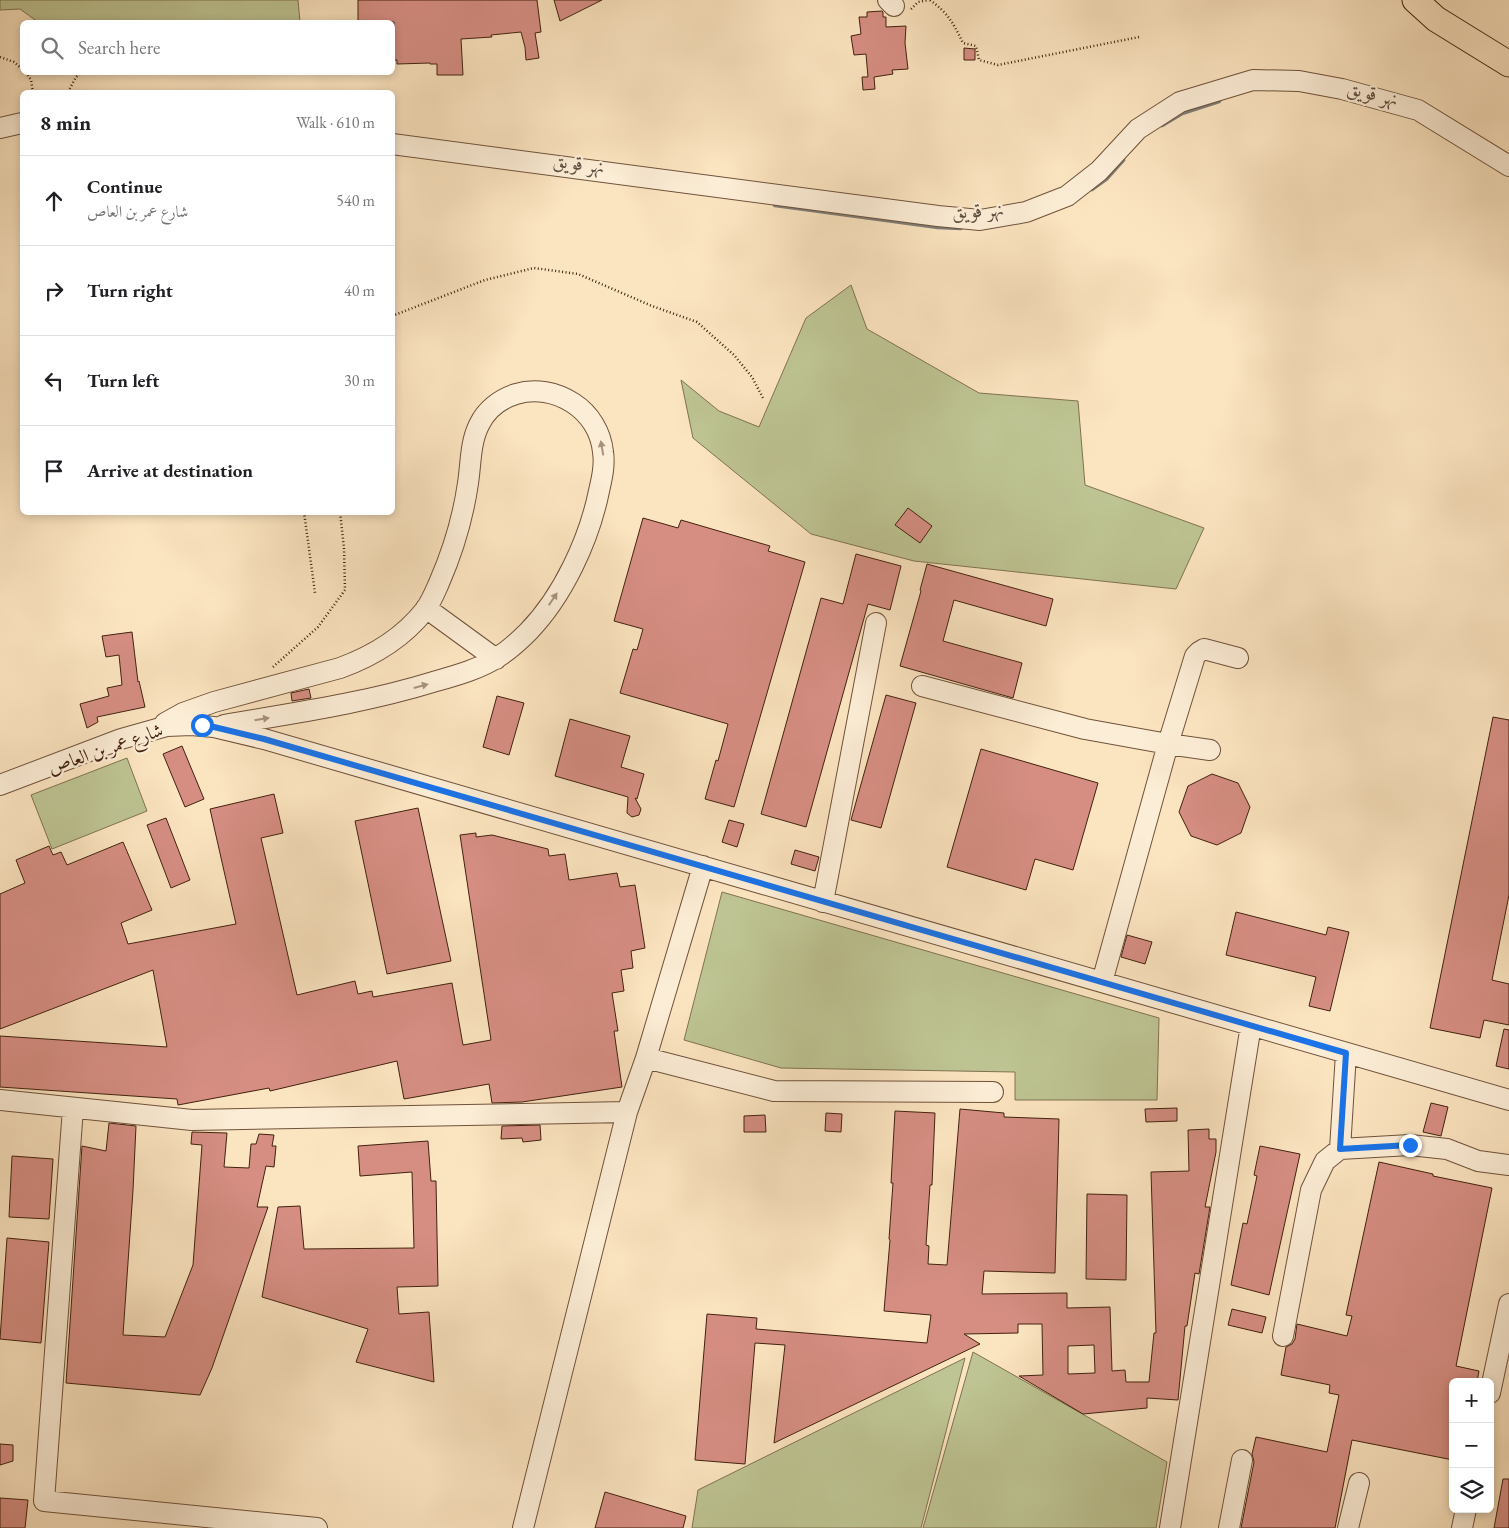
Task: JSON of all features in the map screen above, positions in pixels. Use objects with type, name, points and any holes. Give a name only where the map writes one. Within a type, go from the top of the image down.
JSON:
[{"type":"main road","points":[[1415,0],[1436,19],[1509,64]]},
{"type":"street","points":[[395,144],[980,220],[1026,212],[1067,196],[1099,171],[1138,129],[1180,102],[1253,80],[1299,80],[1342,89],[1418,110],[1509,166]]},
{"type":"street","points":[[0,128],[20,123]]},
{"type":"street","points":[[155,729],[199,707],[359,661],[394,640],[426,608],[444,571],[458,533],[467,493],[474,438],[483,417],[492,407],[503,400],[515,394],[528,392],[555,394],[568,399],[579,406],[588,416],[596,427],[604,453],[602,476],[590,524],[571,570],[545,612],[512,648],[496,659],[459,675],[411,688],[305,712],[214,727]]},
{"type":"street","points":[[426,608],[496,659]]},
{"type":"street","points":[[823,902],[876,623]]},
{"type":"street","points":[[1102,982],[1168,744],[1195,656],[1204,649],[1238,658]]},
{"type":"street","points":[[922,686],[1085,729],[1210,750]]},
{"type":"street","name":"شارع عمر بن العاص","points":[[0,785],[121,739],[166,726],[190,724],[214,727],[264,739],[1509,1100]]},
{"type":"street","points":[[523,1528],[627,1112],[646,1058],[702,866]]},
{"type":"street","points":[[1170,1528],[1251,1025]]},
{"type":"street","points":[[1340,1149],[1346,1053]]},
{"type":"street","points":[[646,1058],[774,1091],[993,1092]]},
{"type":"street","points":[[0,1100],[192,1120],[627,1112]]},
{"type":"street","points":[[73,1108],[44,1500],[188,1522],[317,1528]]},
{"type":"street","points":[[1283,1336],[1311,1190],[1325,1161],[1340,1149],[1410,1145],[1447,1149],[1478,1161],[1509,1165]]},
{"type":"street","points":[[1493,1378],[1509,1304]]},
{"type":"street","points":[[1229,1528],[1242,1460]]},
{"type":"street","points":[[1348,1528],[1359,1483]]},
{"type":"street","points":[[1462,1528],[1465,1513]]},
{"type":"path","points":[[930,0],[944,11],[963,43],[976,46],[979,60],[998,65],[1139,37]]},
{"type":"path","points":[[0,57],[14,62],[20,67]]},
{"type":"path","points":[[28,75],[34,90]]},
{"type":"path","points":[[69,90],[78,75]]},
{"type":"path","points":[[395,315],[485,280],[534,268],[578,274],[652,306],[697,322],[734,356],[752,377],[763,398]]},
{"type":"path","points":[[304,515],[315,593]]},
{"type":"path","points":[[266,674],[318,627],[345,590],[344,548],[340,515]]},
{"type":"green space","points":[[0,0],[298,0],[300,20],[35,20],[20,9],[0,10]]},
{"type":"green space","points":[[851,285],[867,329],[979,393],[1078,401],[1085,485],[1204,528],[1176,589],[914,561],[811,534],[693,438],[681,380],[719,411],[759,427],[806,318]]},
{"type":"green space","points":[[127,758],[147,811],[52,849],[31,795]]},
{"type":"green space","points":[[722,892],[1159,1018],[1157,1100],[1015,1100],[1015,1072],[781,1068],[684,1040]]},
{"type":"green space","points":[[973,1352],[1167,1462],[1156,1528],[923,1528]]},
{"type":"green space","points":[[965,1358],[921,1528],[692,1528],[698,1490]]},
{"type":"building","points":[[358,0],[537,0],[541,32],[535,33],[539,58],[526,60],[521,32],[491,35],[492,37],[461,39],[463,75],[437,75],[437,64],[397,64],[397,60],[395,60],[395,20],[358,20]]},
{"type":"building","points":[[554,0],[602,0],[560,21]]},
{"type":"building","points":[[882,11],[883,17],[886,17],[886,27],[906,26],[905,43],[908,69],[892,70],[893,74],[874,77],[875,89],[863,90],[862,77],[868,77],[866,54],[854,55],[851,36],[861,34],[859,17],[867,17],[867,12]]},
{"type":"building","points":[[964,48],[975,49],[975,60],[964,60]]},
{"type":"building","points":[[908,508],[932,526],[920,543],[895,525]]},
{"type":"building","points":[[643,518],[678,528],[681,520],[770,546],[768,551],[805,562],[734,807],[705,799],[728,724],[620,693],[633,649],[637,650],[643,629],[614,621]]},
{"type":"building","points":[[856,554],[901,566],[890,610],[868,604],[806,827],[761,814],[821,598],[843,604]]},
{"type":"building","points":[[927,564],[1053,599],[1046,626],[954,600],[943,641],[1022,663],[1013,698],[900,666]]},
{"type":"building","points":[[132,632],[138,682],[145,707],[97,717],[98,722],[87,728],[80,704],[109,696],[107,688],[122,685],[119,655],[106,657],[102,636]]},
{"type":"building","points":[[309,689],[311,698],[292,701],[291,693]]},
{"type":"building","points":[[886,695],[916,703],[881,828],[851,820]]},
{"type":"building","points":[[497,696],[524,703],[509,755],[483,747]]},
{"type":"building","points":[[1493,717],[1509,720],[1509,895],[1492,980],[1509,984],[1509,1025],[1484,1020],[1480,1038],[1430,1028]]},
{"type":"building","points":[[570,719],[630,736],[621,767],[644,774],[637,799],[635,798],[641,809],[639,815],[632,817],[627,813],[628,797],[555,776]]},
{"type":"building","points":[[182,746],[204,799],[185,807],[163,754]]},
{"type":"building","points":[[981,749],[1098,783],[1073,870],[1035,859],[1026,890],[947,867]]},
{"type":"building","points":[[1212,774],[1238,783],[1250,807],[1241,833],[1217,845],[1191,836],[1179,812],[1188,786]]},
{"type":"building","points":[[274,794],[283,833],[261,838],[297,995],[355,981],[358,994],[372,991],[373,997],[452,983],[463,1045],[491,1040],[460,835],[476,833],[476,837],[492,835],[548,849],[549,856],[565,854],[569,880],[617,873],[620,887],[635,885],[645,948],[631,951],[633,968],[621,970],[624,991],[612,993],[618,1031],[614,1031],[622,1087],[522,1102],[492,1103],[489,1084],[404,1099],[397,1061],[270,1091],[269,1088],[178,1105],[177,1099],[0,1087],[0,1036],[167,1047],[153,970],[0,1029],[0,894],[25,883],[16,860],[49,846],[53,855],[61,852],[67,865],[123,842],[152,910],[121,923],[128,944],[236,924],[210,809]]},
{"type":"building","points":[[418,808],[451,961],[387,974],[355,821]]},
{"type":"building","points":[[166,818],[190,880],[171,888],[147,825]]},
{"type":"building","points":[[729,820],[744,824],[737,847],[722,842]]},
{"type":"building","points":[[795,850],[819,857],[815,871],[791,864]]},
{"type":"building","points":[[1236,912],[1326,935],[1328,927],[1349,932],[1330,1011],[1309,1006],[1316,977],[1226,955]]},
{"type":"building","points":[[1127,935],[1152,942],[1145,964],[1121,957]]},
{"type":"building","points":[[1504,1029],[1509,1030],[1509,1069],[1496,1066]]},
{"type":"building","points":[[1431,1103],[1448,1107],[1441,1136],[1423,1132]]},
{"type":"building","points":[[1177,1108],[1177,1121],[1146,1122],[1145,1109]]},
{"type":"building","points":[[960,1109],[1004,1113],[1004,1117],[1059,1119],[1055,1273],[984,1271],[982,1294],[1067,1293],[1067,1308],[1110,1307],[1112,1371],[1125,1370],[1126,1382],[1149,1382],[1154,1333],[1156,1333],[1151,1172],[1189,1171],[1188,1130],[1209,1129],[1209,1139],[1216,1139],[1216,1152],[1205,1207],[1210,1207],[1199,1274],[1195,1273],[1187,1326],[1185,1326],[1178,1400],[1147,1398],[1147,1408],[1083,1414],[1019,1376],[1043,1375],[1042,1324],[1018,1324],[1018,1333],[964,1334],[980,1344],[774,1443],[785,1345],[755,1343],[745,1464],[695,1460],[707,1314],[757,1318],[756,1329],[927,1343],[931,1315],[884,1311],[890,1240],[895,1111],[935,1113],[932,1185],[930,1185],[926,1245],[929,1246],[928,1264],[947,1265]],"holes":[[[1094,1345],[1095,1373],[1068,1374],[1068,1346]]]},
{"type":"building","points":[[826,1113],[842,1114],[841,1132],[825,1131]]},
{"type":"building","points":[[765,1115],[766,1132],[744,1132],[744,1116]]},
{"type":"building","points":[[109,1123],[136,1126],[123,1335],[165,1337],[193,1265],[202,1145],[191,1144],[192,1132],[227,1133],[224,1167],[249,1168],[251,1144],[256,1144],[259,1134],[274,1135],[272,1146],[276,1146],[274,1167],[266,1166],[257,1207],[268,1207],[212,1368],[200,1395],[66,1383],[82,1146],[106,1151]]},
{"type":"building","points":[[540,1125],[541,1140],[523,1142],[522,1138],[501,1139],[502,1126]]},
{"type":"building","points":[[428,1141],[431,1181],[436,1181],[438,1286],[397,1287],[399,1314],[429,1312],[434,1382],[356,1362],[368,1329],[262,1297],[278,1207],[300,1206],[304,1249],[414,1248],[412,1172],[360,1176],[358,1146]]},
{"type":"building","points":[[1260,1146],[1300,1154],[1269,1295],[1231,1285],[1243,1223],[1247,1224],[1257,1176],[1254,1175]]},
{"type":"building","points":[[12,1156],[53,1159],[49,1219],[9,1217]]},
{"type":"building","points":[[1379,1162],[1433,1174],[1433,1176],[1492,1188],[1456,1366],[1479,1371],[1478,1378],[1449,1378],[1449,1459],[1352,1440],[1335,1528],[1241,1528],[1254,1462],[1252,1454],[1256,1437],[1327,1452],[1339,1395],[1329,1393],[1330,1385],[1281,1375],[1286,1347],[1292,1344],[1295,1339],[1297,1324],[1347,1336],[1352,1316],[1346,1315]]},
{"type":"building","points":[[1087,1194],[1127,1195],[1126,1280],[1086,1279]]},
{"type":"building","points":[[7,1238],[49,1242],[41,1343],[0,1339]]},
{"type":"building","points":[[1232,1309],[1266,1317],[1262,1333],[1228,1325]]},
{"type":"building","points":[[0,1444],[13,1445],[13,1461],[0,1465]]},
{"type":"building","points":[[1503,1479],[1509,1479],[1509,1528],[1494,1528]]},
{"type":"building","points":[[605,1492],[686,1516],[683,1528],[595,1528]]},
{"type":"building","points":[[0,1498],[28,1500],[25,1528],[0,1528]]},
{"type":"waterway","name":"نهر قويق","points":[[1162,125],[1182,113],[1219,101]]},
{"type":"waterway","name":"نهر قويق","points":[[1092,189],[1106,179],[1123,160]]},
{"type":"waterway","name":"نهر قويق","points":[[775,205],[938,227],[961,228]]},
{"type":"route","points":[[202,725],[264,739],[1346,1053],[1340,1149],[1410,1145]]}]
